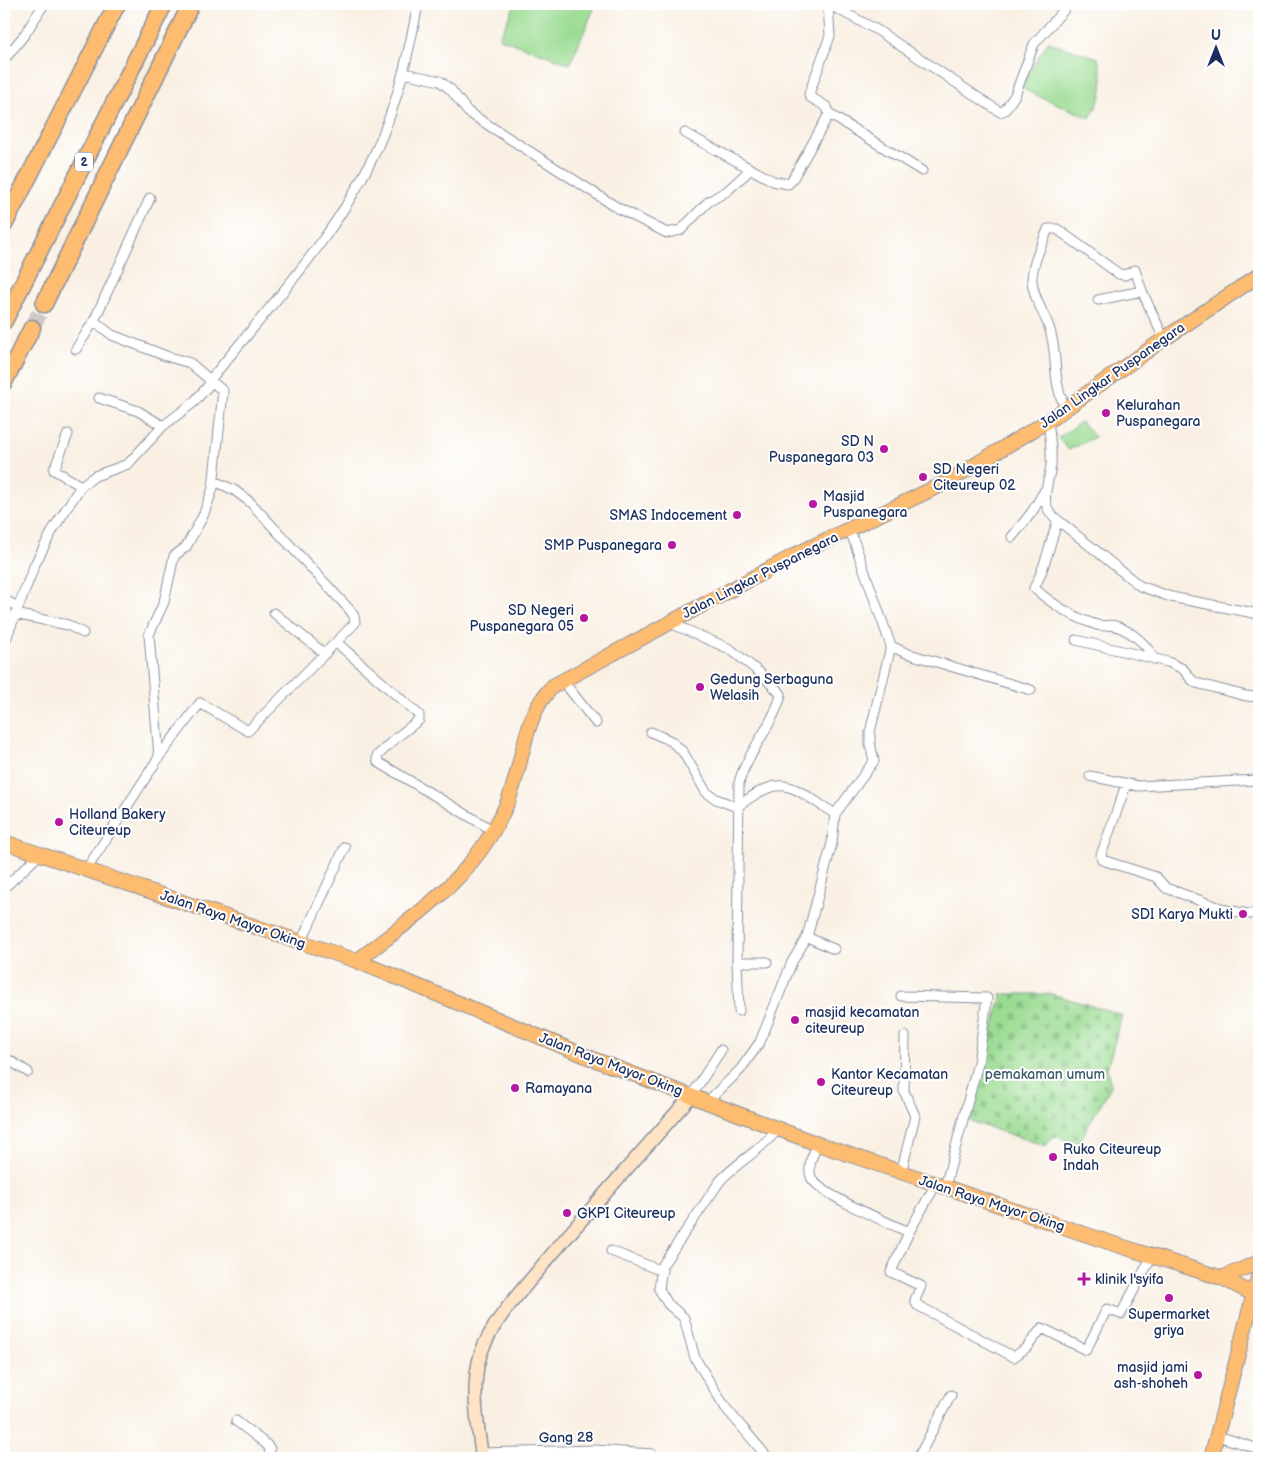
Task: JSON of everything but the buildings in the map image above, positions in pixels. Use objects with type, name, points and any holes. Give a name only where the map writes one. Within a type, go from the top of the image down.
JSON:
[{"type":"highway","points":[[4,225],[117,4]]},
{"type":"highway","name":"2","points":[[4,321],[164,4]]},
{"type":"highway","points":[[44,304],[191,4]]},
{"type":"highway","points":[[4,382],[32,328]]},
{"type":"main road","name":"Jalan Lingkar Puspanegara","points":[[358,961],[457,880],[478,855],[494,831],[507,806],[537,705],[549,690],[668,622],[806,549],[850,530],[945,483],[1048,421],[1164,338],[1259,275]]},
{"type":"main road","name":"Jalan Raya Mayor Oking","points":[[4,842],[358,961],[593,1058],[818,1144],[1222,1278],[1257,1296]]},
{"type":"main road","points":[[1222,1278],[1259,1262]]},
{"type":"main road","points":[[1211,1458],[1257,1296],[1259,1274]]},
{"type":"street","points":[[4,60],[25,34],[44,4]]},
{"type":"street","points":[[4,644],[16,610],[54,528],[81,486],[95,476],[128,464],[163,426],[194,402],[336,222],[377,149],[404,73],[418,4]]},
{"type":"street","points":[[828,4],[877,30],[1000,112],[1005,110],[1015,95],[1036,41],[1069,4]]},
{"type":"street","points":[[828,4],[830,36],[809,94],[810,97],[827,107],[829,114],[922,170]]},
{"type":"street","points":[[404,73],[440,81],[451,90],[468,112],[618,208],[660,231],[672,233],[681,230],[708,202],[727,191],[751,170]]},
{"type":"street","points":[[685,133],[773,181],[788,184],[829,114]]},
{"type":"street","points":[[76,350],[94,321],[150,198]]},
{"type":"street","points":[[1065,408],[1055,382],[1053,341],[1034,293],[1032,279],[1034,267],[1050,228],[1057,229],[1119,274],[1124,275],[1135,270],[1142,291],[1164,338]]},
{"type":"street","points":[[1098,300],[1142,291]]},
{"type":"street","points":[[94,321],[112,335],[166,356],[190,362],[221,387],[224,396],[214,481],[210,499],[193,536],[186,547],[174,556],[164,602],[149,635],[159,757]]},
{"type":"street","points":[[99,398],[138,411],[163,426]]},
{"type":"street","points":[[1048,421],[1051,459],[1046,487],[1045,505],[1048,512],[1140,586],[1171,597],[1259,614]]},
{"type":"street","points":[[68,434],[54,470],[81,486]]},
{"type":"street","points":[[86,870],[159,757],[200,704],[248,731],[355,622],[354,616],[250,502],[234,490],[214,481]]},
{"type":"street","points":[[1012,537],[1032,512],[1046,487]]},
{"type":"street","points":[[1058,521],[1051,540],[1044,571],[1034,588],[1047,600],[1074,615],[1099,626],[1116,626],[1133,636],[1150,651],[1154,659]]},
{"type":"street","points":[[708,1101],[740,1070],[760,1042],[792,962],[807,936],[832,843],[836,814],[849,793],[873,766],[870,732],[891,646],[850,530]]},
{"type":"street","points":[[4,600],[16,610],[68,624],[82,633]]},
{"type":"street","points":[[274,613],[324,654]]},
{"type":"street","points":[[668,622],[685,631],[711,639],[735,653],[759,672],[780,694],[749,762],[741,772],[737,807],[737,962],[739,1011]]},
{"type":"street","points":[[1076,640],[1154,659],[1183,669],[1191,680],[1196,683],[1246,696],[1259,697]]},
{"type":"street","points":[[336,642],[419,715],[419,720],[382,750],[377,756],[378,762],[494,831]]},
{"type":"street","points":[[891,646],[906,653],[1031,690]]},
{"type":"street","points":[[563,681],[596,723]]},
{"type":"street","points":[[651,732],[671,741],[683,752],[706,792],[716,799],[737,807]]},
{"type":"street","points":[[1090,776],[1126,785],[1259,780]]},
{"type":"street","points":[[737,807],[762,789],[774,785],[785,786],[836,814]]},
{"type":"street","points":[[1126,785],[1101,855],[1102,860],[1156,877],[1166,888],[1226,910],[1249,914],[1259,913]]},
{"type":"street","points":[[301,942],[344,847]]},
{"type":"street","points":[[4,888],[40,854]]},
{"type":"street","points":[[807,936],[834,949]]},
{"type":"street","points":[[737,962],[767,962]]},
{"type":"street","points":[[901,996],[987,998],[978,1063],[941,1186],[909,1232],[890,1270],[892,1274],[921,1286],[915,1300],[916,1304],[1014,1358],[1027,1347],[1042,1328],[1086,1350],[1107,1309],[1120,1314],[1152,1256]]},
{"type":"street","points":[[901,1173],[915,1116],[904,1091],[905,1036]]},
{"type":"street","points":[[482,1456],[476,1381],[481,1352],[488,1338],[500,1319],[568,1236],[692,1095],[721,1050]]},
{"type":"street","points":[[4,1057],[28,1072]]},
{"type":"street","points":[[768,1458],[725,1407],[691,1348],[684,1318],[661,1296],[659,1289],[662,1266],[720,1181],[729,1170],[772,1138],[779,1128]]},
{"type":"street","points":[[818,1144],[811,1160],[810,1175],[814,1182],[844,1202],[909,1232]]},
{"type":"street","points":[[611,1251],[662,1271]]},
{"type":"street","points":[[918,1458],[951,1395]]},
{"type":"street","points":[[236,1421],[266,1444],[270,1449],[269,1458]]},
{"type":"street","points":[[1218,1436],[1259,1449]]},
{"type":"street","name":"Gang 28","points":[[482,1456],[652,1454]]},
{"type":"green space","points":[[515,4],[596,4],[570,64],[499,38]]},
{"type":"green space","points":[[1048,42],[1098,58],[1102,76],[1102,89],[1099,102],[1090,118],[1027,91],[1021,85]]},
{"type":"green space","points":[[1081,422],[1095,437],[1069,450],[1058,438]]},
{"type":"green space","name":"pemakaman umum","points":[[1002,994],[1052,994],[1122,1015],[1107,1069],[1111,1086],[1078,1144],[1054,1136],[1046,1146],[969,1121]]},
{"type":"tunnel","points":[[32,328],[44,304]]},
{"type":"place","name":"Kelurahan Puspanegara","points":[[1106,413]]},
{"type":"place","name":"SD N Puspanegara 03","points":[[884,449]]},
{"type":"place","name":"SD Negeri Citeureup 02","points":[[923,477]]},
{"type":"place","name":"Masjid Puspanegara","points":[[813,504]]},
{"type":"place","name":"SMAS Indocement","points":[[737,515]]},
{"type":"place","name":"SMP Puspanegara","points":[[672,545]]},
{"type":"place","name":"SD Negeri Puspanegara 05","points":[[584,618]]},
{"type":"place","name":"Gedung Serbaguna Welasih","points":[[700,687]]},
{"type":"place","name":"Holland Bakery Citeureup","points":[[59,822]]},
{"type":"place","name":"SDI Karya Mukti","points":[[1243,914]]},
{"type":"place","name":"masjid kecamatan citeureup","points":[[795,1020]]},
{"type":"place","name":"Kantor Kecamatan Citeureup","points":[[821,1082]]},
{"type":"place","name":"Ramayana","points":[[515,1088]]},
{"type":"place","name":"Ruko Citeureup Indah","points":[[1053,1157]]},
{"type":"place","name":"GKPI Citeureup","points":[[567,1213]]},
{"type":"place","name":"klinik l'syifa","points":[[1084,1279]]},
{"type":"place","name":"Supermarket griya","points":[[1169,1298]]},
{"type":"place","name":"masjid jami ash-shoheh","points":[[1198,1375]]}]
